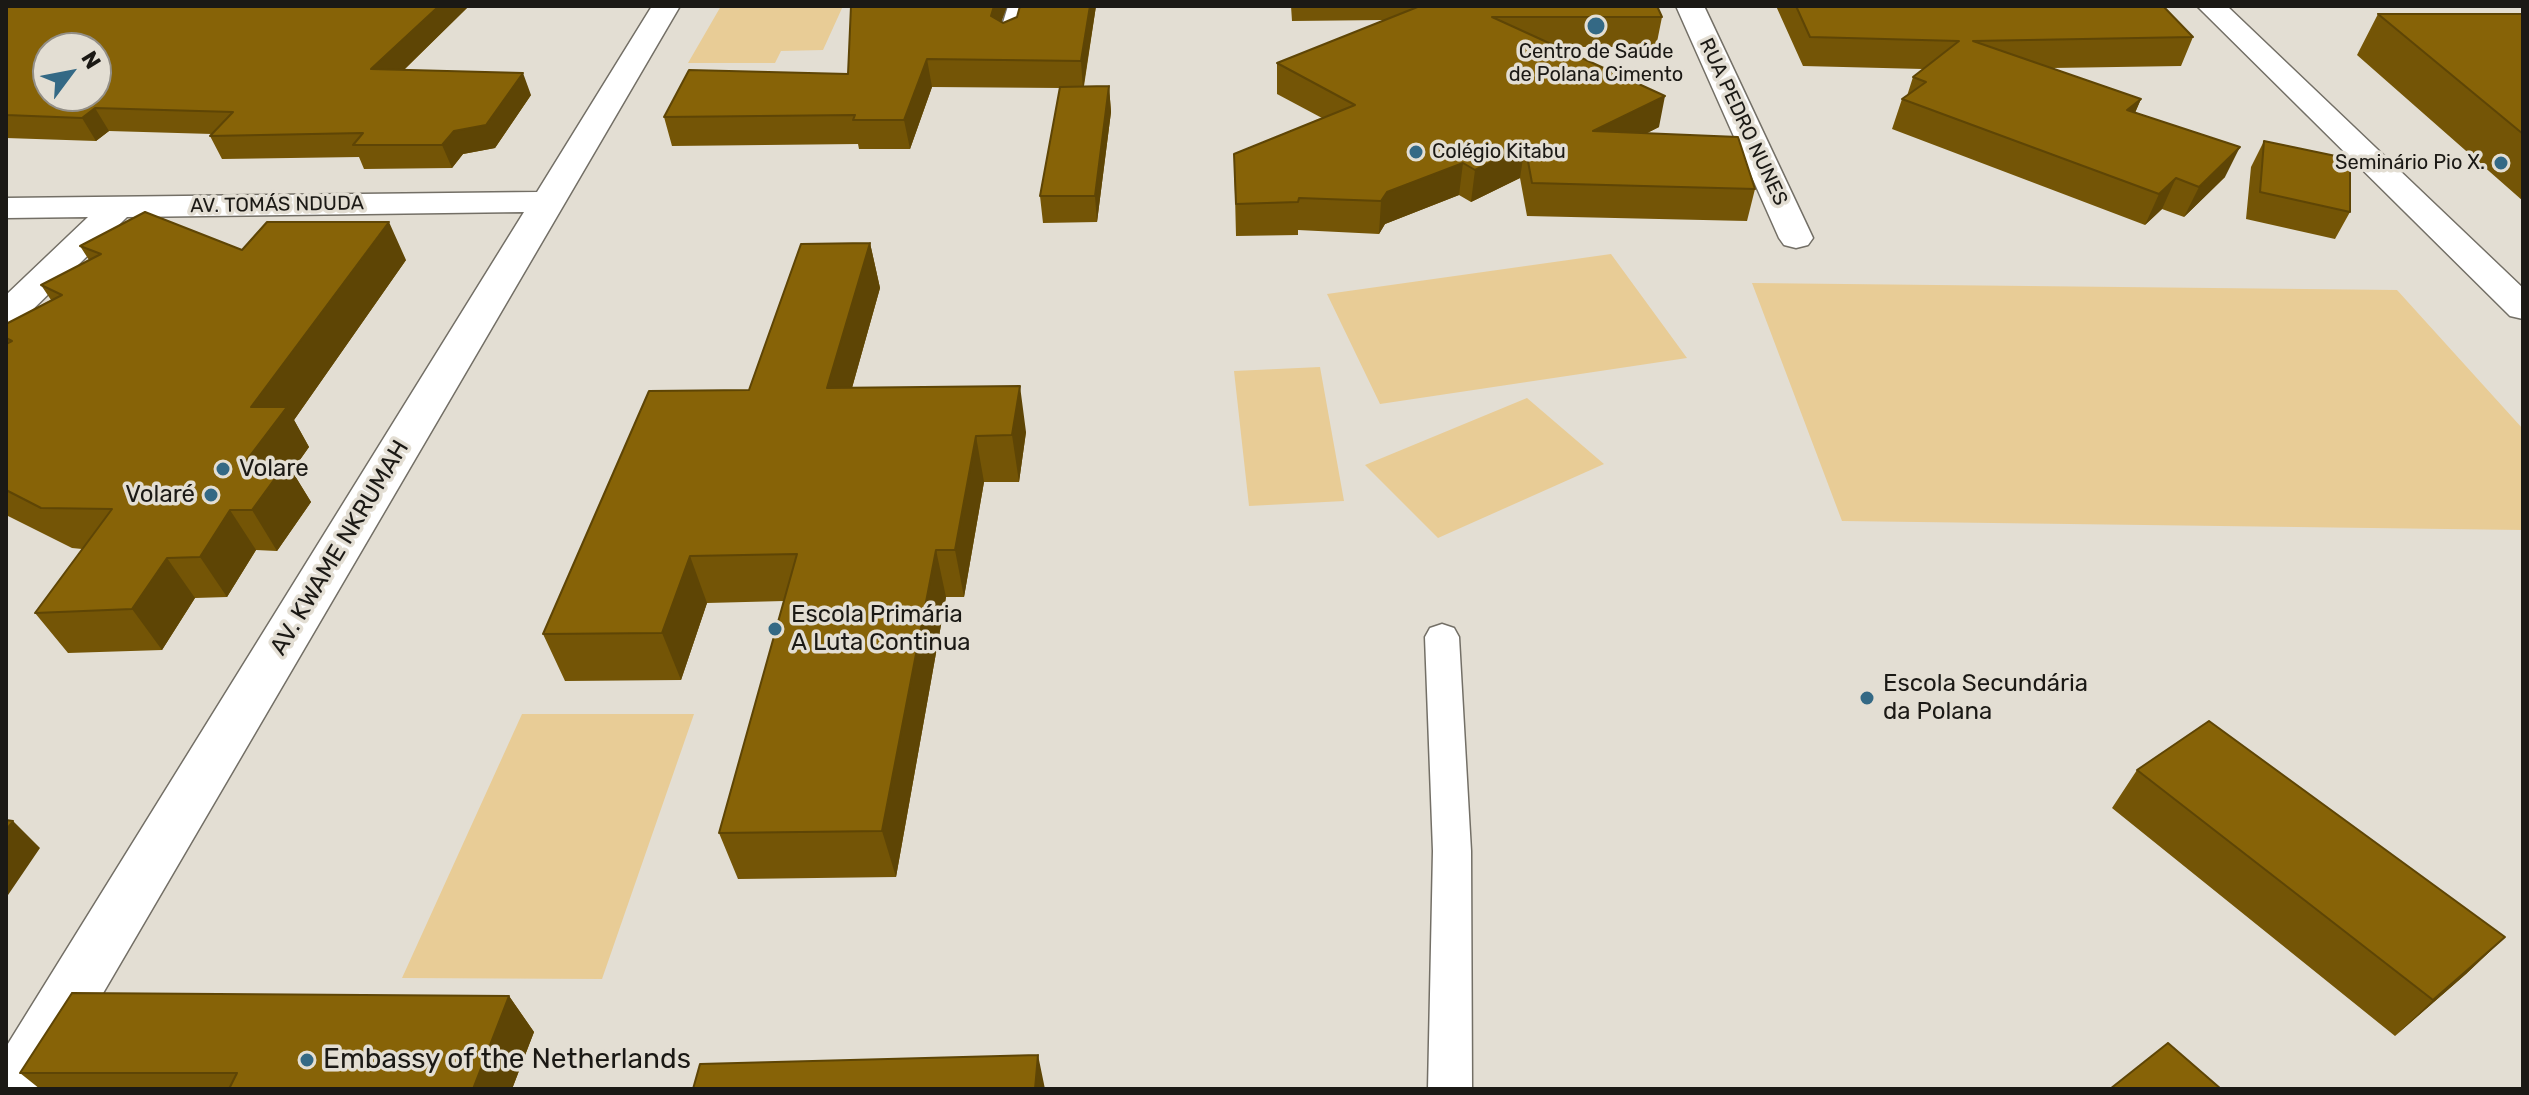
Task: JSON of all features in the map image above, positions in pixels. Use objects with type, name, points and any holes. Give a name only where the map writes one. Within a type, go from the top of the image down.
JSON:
[{"type":"street","name":"AV. KWAME NKRUMAH","points":[[14,1089],[666,6]]},
{"type":"street","name":"RUA PEDRO NUNES","points":[[1690,6],[1796,238]]},
{"type":"street","points":[[2211,6],[2523,308]]},
{"type":"street","name":"AV. TOMÁS NDUDA","points":[[6,208],[549,202]]},
{"type":"street","points":[[6,315],[118,207]]},
{"type":"lane","points":[[1008,42],[1018,6]]},
{"type":"lane","points":[[1442,637],[1452,851],[1450,1089]]},
{"type":"shaded area","points":[[721,6],[843,6],[823,50],[781,51],[775,63],[688,63]]},
{"type":"shaded area","points":[[1611,254],[1687,358],[1380,404],[1327,294]]},
{"type":"shaded area","points":[[1752,283],[2397,290],[2523,429],[2523,530],[1842,521]]},
{"type":"shaded area","points":[[1320,367],[1344,501],[1249,506],[1234,371]]},
{"type":"shaded area","points":[[1527,398],[1604,464],[1438,538],[1365,465]]},
{"type":"shaded area","points":[[522,714],[694,714],[602,979],[402,978]]},
{"type":"building","points":[[6,6],[439,6],[371,69],[523,73],[486,125],[454,131],[442,145],[353,145],[363,133],[210,136],[233,112],[112,108],[112,32],[32,32],[32,112],[90,112],[82,118],[6,115]]},
{"type":"building","points":[[851,6],[994,6],[991,16],[1003,23],[1017,17],[1020,6],[1090,6],[1081,61],[927,59],[904,120],[853,120],[855,115],[664,117],[689,70],[848,74]]},
{"type":"building","points":[[1420,6],[1657,6],[1662,17],[1492,17],[1665,96],[1593,131],[1738,137],[1755,189],[1532,183],[1525,145],[1475,170],[1463,163],[1387,192],[1381,201],[1299,198],[1298,202],[1236,204],[1234,154],[1355,105],[1277,63]]},
{"type":"building","points":[[1796,6],[2163,6],[2193,37],[1973,41],[2141,99],[2127,110],[2240,147],[2199,187],[2176,178],[2159,194],[1902,99],[1926,82],[1913,77],[1959,41],[1810,37]]},
{"type":"building","points":[[2378,14],[2523,14],[2523,134]]},
{"type":"building","points":[[1109,86],[1095,196],[1040,196],[1060,87]]},
{"type":"building","points":[[2264,141],[2350,159],[2350,212],[2260,192]]},
{"type":"building","points":[[145,212],[242,250],[267,222],[389,222],[251,407],[287,407],[246,461],[287,462],[252,510],[230,510],[200,557],[167,558],[132,609],[35,613],[112,509],[41,508],[6,490],[6,344],[12,341],[6,338],[6,324],[62,295],[41,285],[101,254],[80,246]]},
{"type":"building","points":[[870,243],[827,388],[1020,386],[1012,435],[976,436],[955,550],[936,550],[882,831],[719,833],[797,554],[690,556],[662,633],[543,634],[649,391],[749,390],[801,244]]},
{"type":"building","points":[[2209,721],[2505,937],[2433,1000],[2137,770]]},
{"type":"building","points":[[72,993],[509,996],[473,1089],[229,1089],[237,1073],[20,1073]]},
{"type":"building","points":[[2168,1043],[2221,1089],[2110,1089]]},
{"type":"building","points":[[1038,1055],[1035,1089],[693,1089],[700,1064]]},
{"type":"place","name":"Centro de Saúde de Polana Cimento","points":[[1596,26]]},
{"type":"place","name":"Colégio Kitabu","points":[[1416,152]]},
{"type":"place","name":"Seminário Pio X.","points":[[2501,163]]},
{"type":"place","name":"Volare","points":[[223,469]]},
{"type":"place","name":"Volaré","points":[[211,495]]},
{"type":"place","name":"Escola Primária A Luta Continua","points":[[775,629]]},
{"type":"place","name":"Escola Secundária da Polana","points":[[1867,698]]},
{"type":"place","name":"Embassy of the Netherlands","points":[[307,1060]]}]
